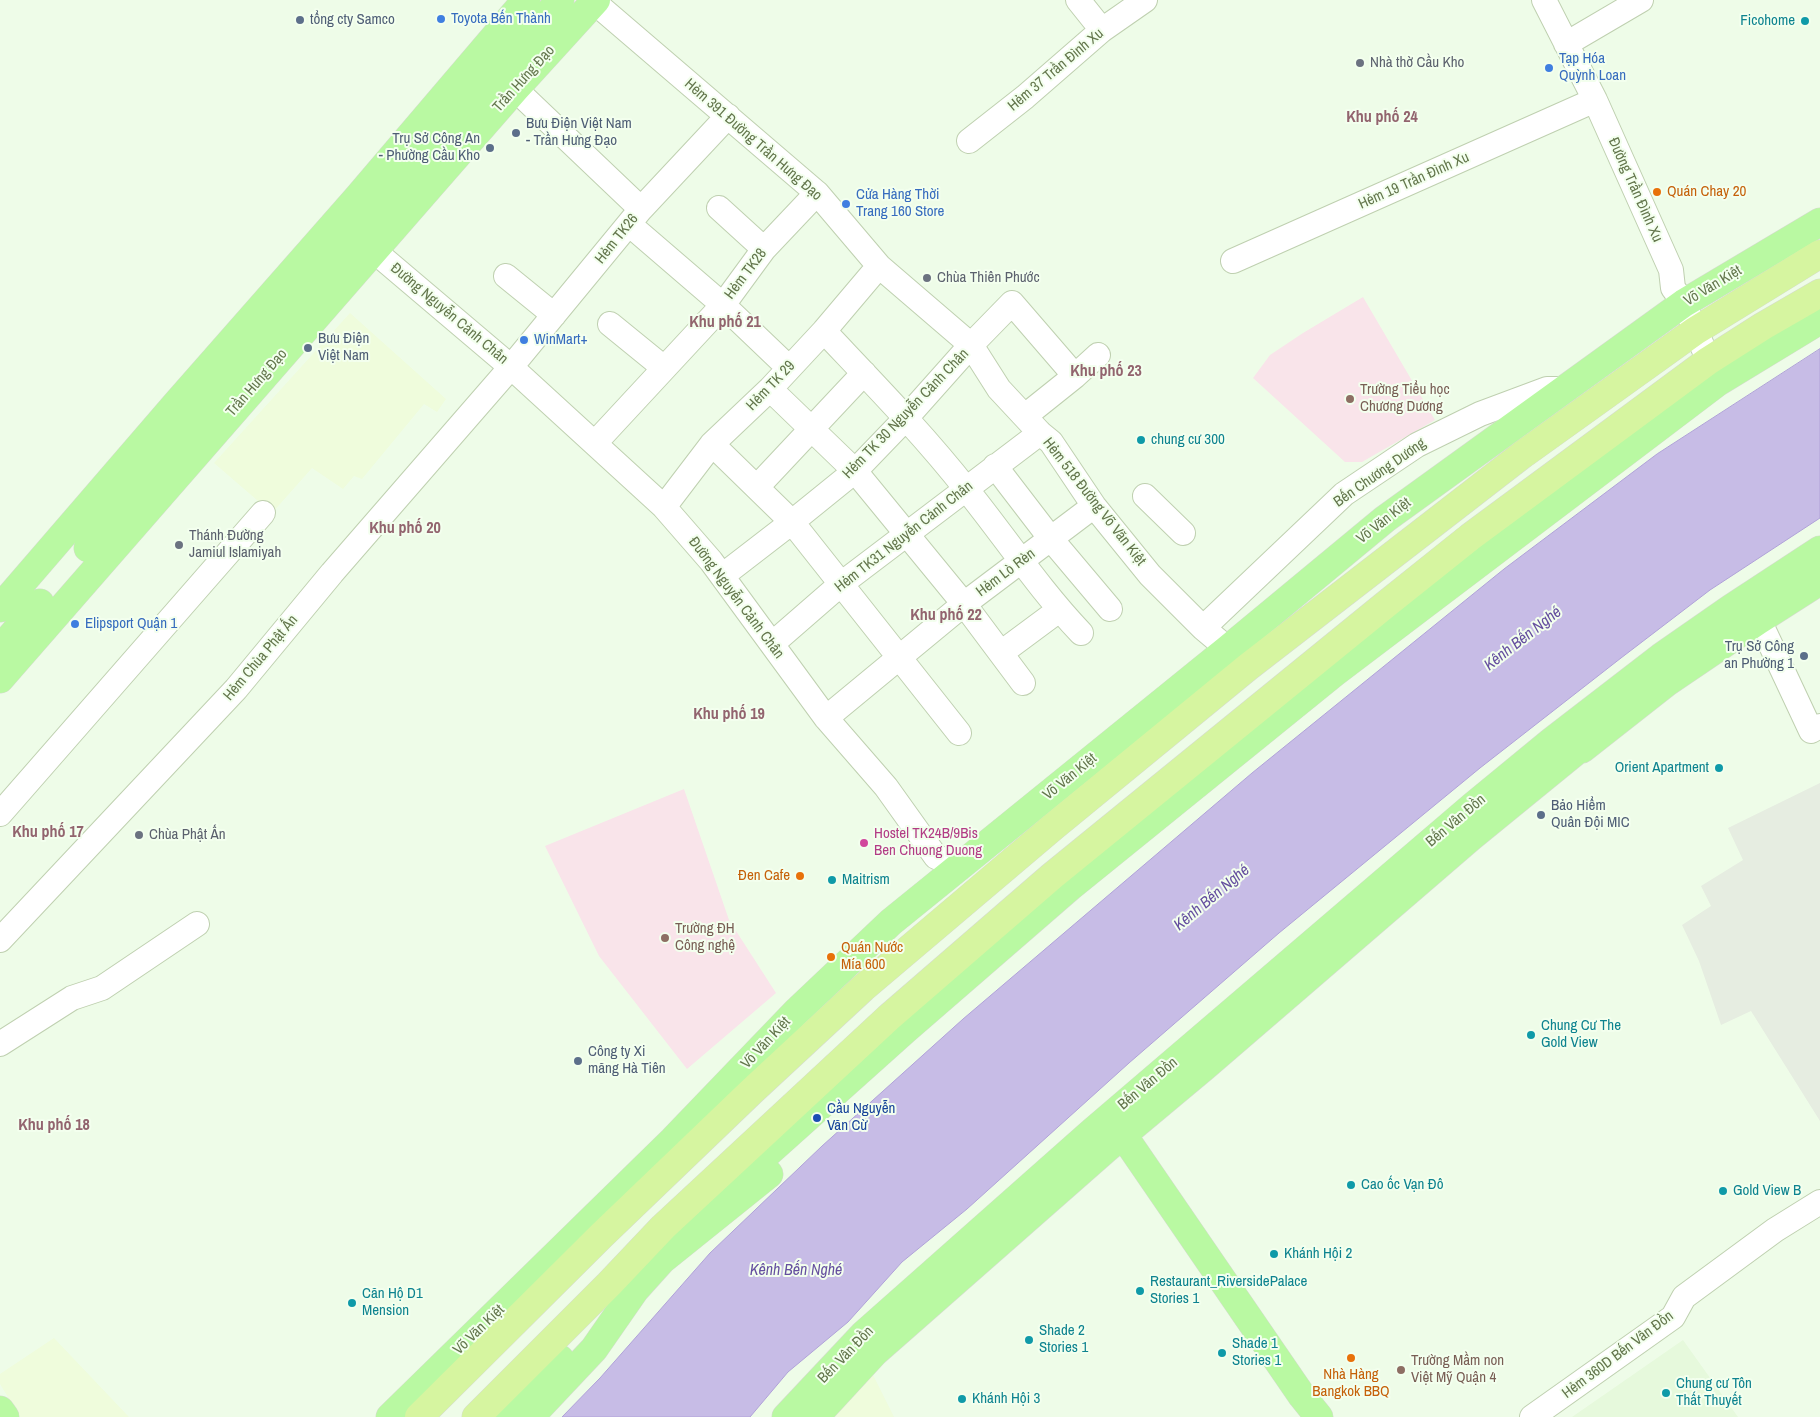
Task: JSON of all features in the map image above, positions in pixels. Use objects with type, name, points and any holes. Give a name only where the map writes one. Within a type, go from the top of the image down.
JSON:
[{"type":"highway","name":"Võ Văn Kiệt","points":[[419,1417],[752,1091],[922,936],[1060,821],[1307,620],[1522,456],[1696,331],[1820,254]]},
{"type":"highway","points":[[476,1417],[663,1227],[888,1018],[1052,876],[1470,537],[1713,372],[1763,326],[1820,293]]},
{"type":"main road","name":"Trần Hưng Đạo","points":[[2,666],[123,521],[292,328],[393,143],[454,71],[504,0]]},
{"type":"main road","name":"Trần Hưng Đạo","points":[[454,71],[551,10],[594,1]]},
{"type":"main road","name":"Trần Hưng Đạo","points":[[0,608],[59,526],[237,322],[515,89],[551,10]]},
{"type":"main road","name":"Trần Hưng Đạo","points":[[347,230],[551,10]]},
{"type":"main road","name":"Võ Văn Kiệt","points":[[390,1417],[673,1140],[840,968],[935,886],[948,861],[1228,649],[1385,519],[1684,303],[1820,222]]},
{"type":"main road","points":[[663,1227],[752,1167],[905,1030],[1071,886],[1334,673],[1713,372],[1783,343],[1820,320]]},
{"type":"main road","points":[[1783,343],[1815,339],[1820,336]]},
{"type":"main road","points":[[149,422],[185,450]]},
{"type":"main road","name":"Trần Hưng Đạo","points":[[0,581],[59,526]]},
{"type":"main road","name":"Bến Vân Đồn","points":[[786,1417],[1116,1126],[1473,806],[1552,741],[1661,656],[1816,561]]},
{"type":"main road","name":"Bến Vân Đồn","points":[[1116,1126],[1580,748],[1582,749],[1666,683],[1820,581]]},
{"type":"main road","points":[[530,1417],[594,1349],[635,1290],[662,1260],[752,1189],[1007,962],[1307,717],[1334,673]]},
{"type":"main road","name":"Bến Vân Đồn","points":[[1116,1126],[1302,1396],[1319,1417]]},
{"type":"main road","points":[[592,1326],[609,1284]]},
{"type":"main road","points":[[503,1417],[592,1326],[635,1290]]},
{"type":"main road","name":"Bến Vân Đồn","points":[[815,1417],[870,1343]]},
{"type":"main road","points":[[0,1410],[4,1417]]},
{"type":"street","points":[[1078,0],[1102,30]]},
{"type":"street","name":"Hẻm 37 Trần Ðình Xu","points":[[969,141],[1025,97],[1102,30],[1145,0]]},
{"type":"street","name":"Đường Trần Ðình Xu","points":[[1544,0],[1595,100],[1671,270],[1673,288],[1684,303],[1713,372]]},
{"type":"street","points":[[1566,44],[1641,0]]},
{"type":"street","name":"Hẻm 391 Đường Trần Hưng Ðạo","points":[[594,1],[817,193],[879,266],[971,345]]},
{"type":"street","points":[[515,89],[636,217],[723,305],[789,368]]},
{"type":"street","name":"Hẻm 19 Trần Ðình Xu","points":[[1233,261],[1595,100]]},
{"type":"street","name":"Hẻm TK26","points":[[512,367],[636,217],[728,116]]},
{"type":"street","name":"Hẻm TK28","points":[[596,443],[723,305],[764,249],[817,193]]},
{"type":"street","points":[[719,208],[764,249]]},
{"type":"street","name":"Đường Nguyễn Cảnh Chân","points":[[347,230],[512,367],[664,507],[711,560],[826,718],[948,861]]},
{"type":"street","name":"Hẻm TK 29","points":[[664,507],[712,444],[770,389],[824,331],[879,266]]},
{"type":"street","points":[[506,276],[554,315]]},
{"type":"street","name":"Hẻm TK 30 Nguyễn Cảnh Chân","points":[[722,576],[855,471],[1012,303],[1075,376]]},
{"type":"street","points":[[610,324],[664,368]]},
{"type":"street","points":[[824,331],[906,418],[966,488],[1059,610],[1081,632]]},
{"type":"street","name":"Hẻm 518 Đường Võ Văn Kiệt","points":[[971,345],[999,388],[1051,442],[1094,506],[1150,575],[1203,628],[1228,649]]},
{"type":"street","name":"Hẻm TK31 Nguyễn Cảnh Chân","points":[[772,644],[841,584],[995,466],[1075,376],[1098,355]]},
{"type":"street","name":"Hẻm Chùa Phật Ấn","points":[[0,940],[236,689],[338,566],[512,367]]},
{"type":"street","points":[[757,487],[864,373]]},
{"type":"street","name":"Bến Chương Dương","points":[[1203,628],[1344,494],[1417,445],[1480,414],[1548,388],[1563,389]]},
{"type":"street","points":[[770,389],[855,471],[964,604],[1023,682]]},
{"type":"street","points":[[712,444],[792,522],[959,733]]},
{"type":"street","points":[[995,466],[1051,539],[1110,608]]},
{"type":"street","points":[[1145,496],[1183,533]]},
{"type":"street","name":"Hẻm Lò Rèn","points":[[826,718],[964,604],[1094,506]]},
{"type":"street","points":[[0,814],[263,513]]},
{"type":"street","points":[[1001,653],[1059,610]]},
{"type":"street","points":[[1759,620],[1794,690],[1811,730],[1820,726]]},
{"type":"street","points":[[0,1044],[72,998],[102,988],[197,924]]},
{"type":"street","name":"Hẻm 360D Bến Vân Đồn","points":[[1532,1417],[1673,1317],[1684,1297],[1775,1230],[1820,1202]]},
{"type":"shaded area","name":"Trường Tiểu học Chương Dương","points":[[1363,297],[1435,420],[1362,462],[1345,462],[1253,378],[1270,355]]},
{"type":"shaded area","points":[[350,313],[446,399],[437,412],[424,404],[362,479],[354,476],[343,489],[312,468],[272,513],[214,463]]},
{"type":"shaded area","points":[[1820,783],[1820,1121],[1751,1011],[1721,1025],[1699,961],[1682,925],[1711,906],[1701,886],[1743,860],[1728,828]]},
{"type":"shaded area","name":"Trường ĐH Công nghệ","points":[[684,789],[729,920],[776,993],[687,1069],[599,956],[545,846]]},
{"type":"shaded area","points":[[54,1338],[129,1417],[20,1417],[0,1384],[0,1374]]},
{"type":"shaded area","points":[[1683,1340],[1738,1417],[1572,1417]]},
{"type":"shaded area","points":[[873,1375],[894,1417],[832,1417],[846,1404]]},
{"type":"water","name":"Kênh Bến Nghé","points":[[1820,349],[1820,518],[1710,590],[1621,658],[1480,768],[1279,933],[1129,1063],[967,1209],[902,1262],[848,1322],[788,1372],[750,1417],[562,1417],[600,1378],[710,1253],[822,1146],[963,1019],[1252,773],[1504,569],[1657,454]]},
{"type":"place","name":"Toyota Bến Thành","points":[[441,19]]},
{"type":"place","name":"tổng cty Samco","points":[[300,20]]},
{"type":"place","name":"Ficohome","points":[[1805,21]]},
{"type":"place","name":"Nhà thờ Cầu Kho","points":[[1360,63]]},
{"type":"place","name":"Tạp Hóa Quỳnh Loan","points":[[1549,68]]},
{"type":"place","name":"Bưu Điện Việt Nam - Trần Hưng Đạo","points":[[516,133]]},
{"type":"place","name":"Trụ Sở Công An - Phường Cầu Kho","points":[[490,148]]},
{"type":"place","name":"Quán Chay 20","points":[[1657,192]]},
{"type":"place","name":"Cửa Hàng Thời Trang 160 Store","points":[[846,204]]},
{"type":"place","name":"Chùa Thiên Phước","points":[[927,278]]},
{"type":"place","name":"WinMart+","points":[[524,340]]},
{"type":"place","name":"Bưu Điện Việt Nam","points":[[308,348]]},
{"type":"place","name":"Trường Tiểu học Chương Dương","points":[[1350,399]]},
{"type":"place","name":"chung cư 300","points":[[1141,440]]},
{"type":"place","name":"Thánh Đường Jamiul Islamiyah","points":[[179,545]]},
{"type":"place","name":"Elipsport Quận 1","points":[[75,624]]},
{"type":"place","name":"Trụ Sở Công an Phường 1","points":[[1804,656]]},
{"type":"place","name":"Orient Apartment","points":[[1719,768]]},
{"type":"place","name":"Bảo Hiểm Quân Đội MIC","points":[[1541,815]]},
{"type":"place","name":"Chùa Phật Ấn","points":[[139,835]]},
{"type":"place","name":"Hostel TK24B/9Bis Ben Chuong Duong","points":[[864,843]]},
{"type":"place","name":"Đen Cafe","points":[[800,876]]},
{"type":"place","name":"Maitrism","points":[[832,880]]},
{"type":"place","name":"Trường ĐH Công nghệ","points":[[665,938]]},
{"type":"place","name":"Quán Nước Mía 600","points":[[831,957]]},
{"type":"place","name":"Chung Cư The Gold View","points":[[1531,1035]]},
{"type":"place","name":"Công ty Xi măng Hà Tiên","points":[[578,1061]]},
{"type":"place","name":"Cầu Nguyễn Văn Cừ","points":[[817,1118]]},
{"type":"place","name":"Cao ốc Vạn Đô","points":[[1351,1185]]},
{"type":"place","name":"Gold View B","points":[[1723,1191]]},
{"type":"place","name":"Khánh Hội 2","points":[[1274,1254]]},
{"type":"place","name":"Restaurant_RiversidePalace Stories 1","points":[[1140,1291]]},
{"type":"place","name":"Căn Hộ D1 Mension","points":[[352,1303]]},
{"type":"place","name":"Shade 2 Stories 1","points":[[1029,1340]]},
{"type":"place","name":"Shade 1 Stories 1","points":[[1222,1353]]},
{"type":"place","name":"Nhà Hàng Bangkok BBQ","points":[[1351,1358]]},
{"type":"place","name":"Trường Mầm non Việt Mỹ Quận 4","points":[[1401,1370]]},
{"type":"place","name":"Chung cư Tôn Thất Thuyết","points":[[1666,1393]]},
{"type":"place","name":"Khánh Hội 3","points":[[962,1399]]},
{"type":"district","name":"Khu phố 24","points":[[1382,118]]},
{"type":"district","name":"Khu phố 21","points":[[725,323]]},
{"type":"district","name":"Khu phố 23","points":[[1106,372]]},
{"type":"district","name":"Khu phố 20","points":[[405,529]]},
{"type":"district","name":"Khu phố 22","points":[[946,616]]},
{"type":"district","name":"Khu phố 19","points":[[729,715]]},
{"type":"district","name":"Khu phố 17","points":[[48,833]]},
{"type":"district","name":"Khu phố 18","points":[[54,1126]]}]
